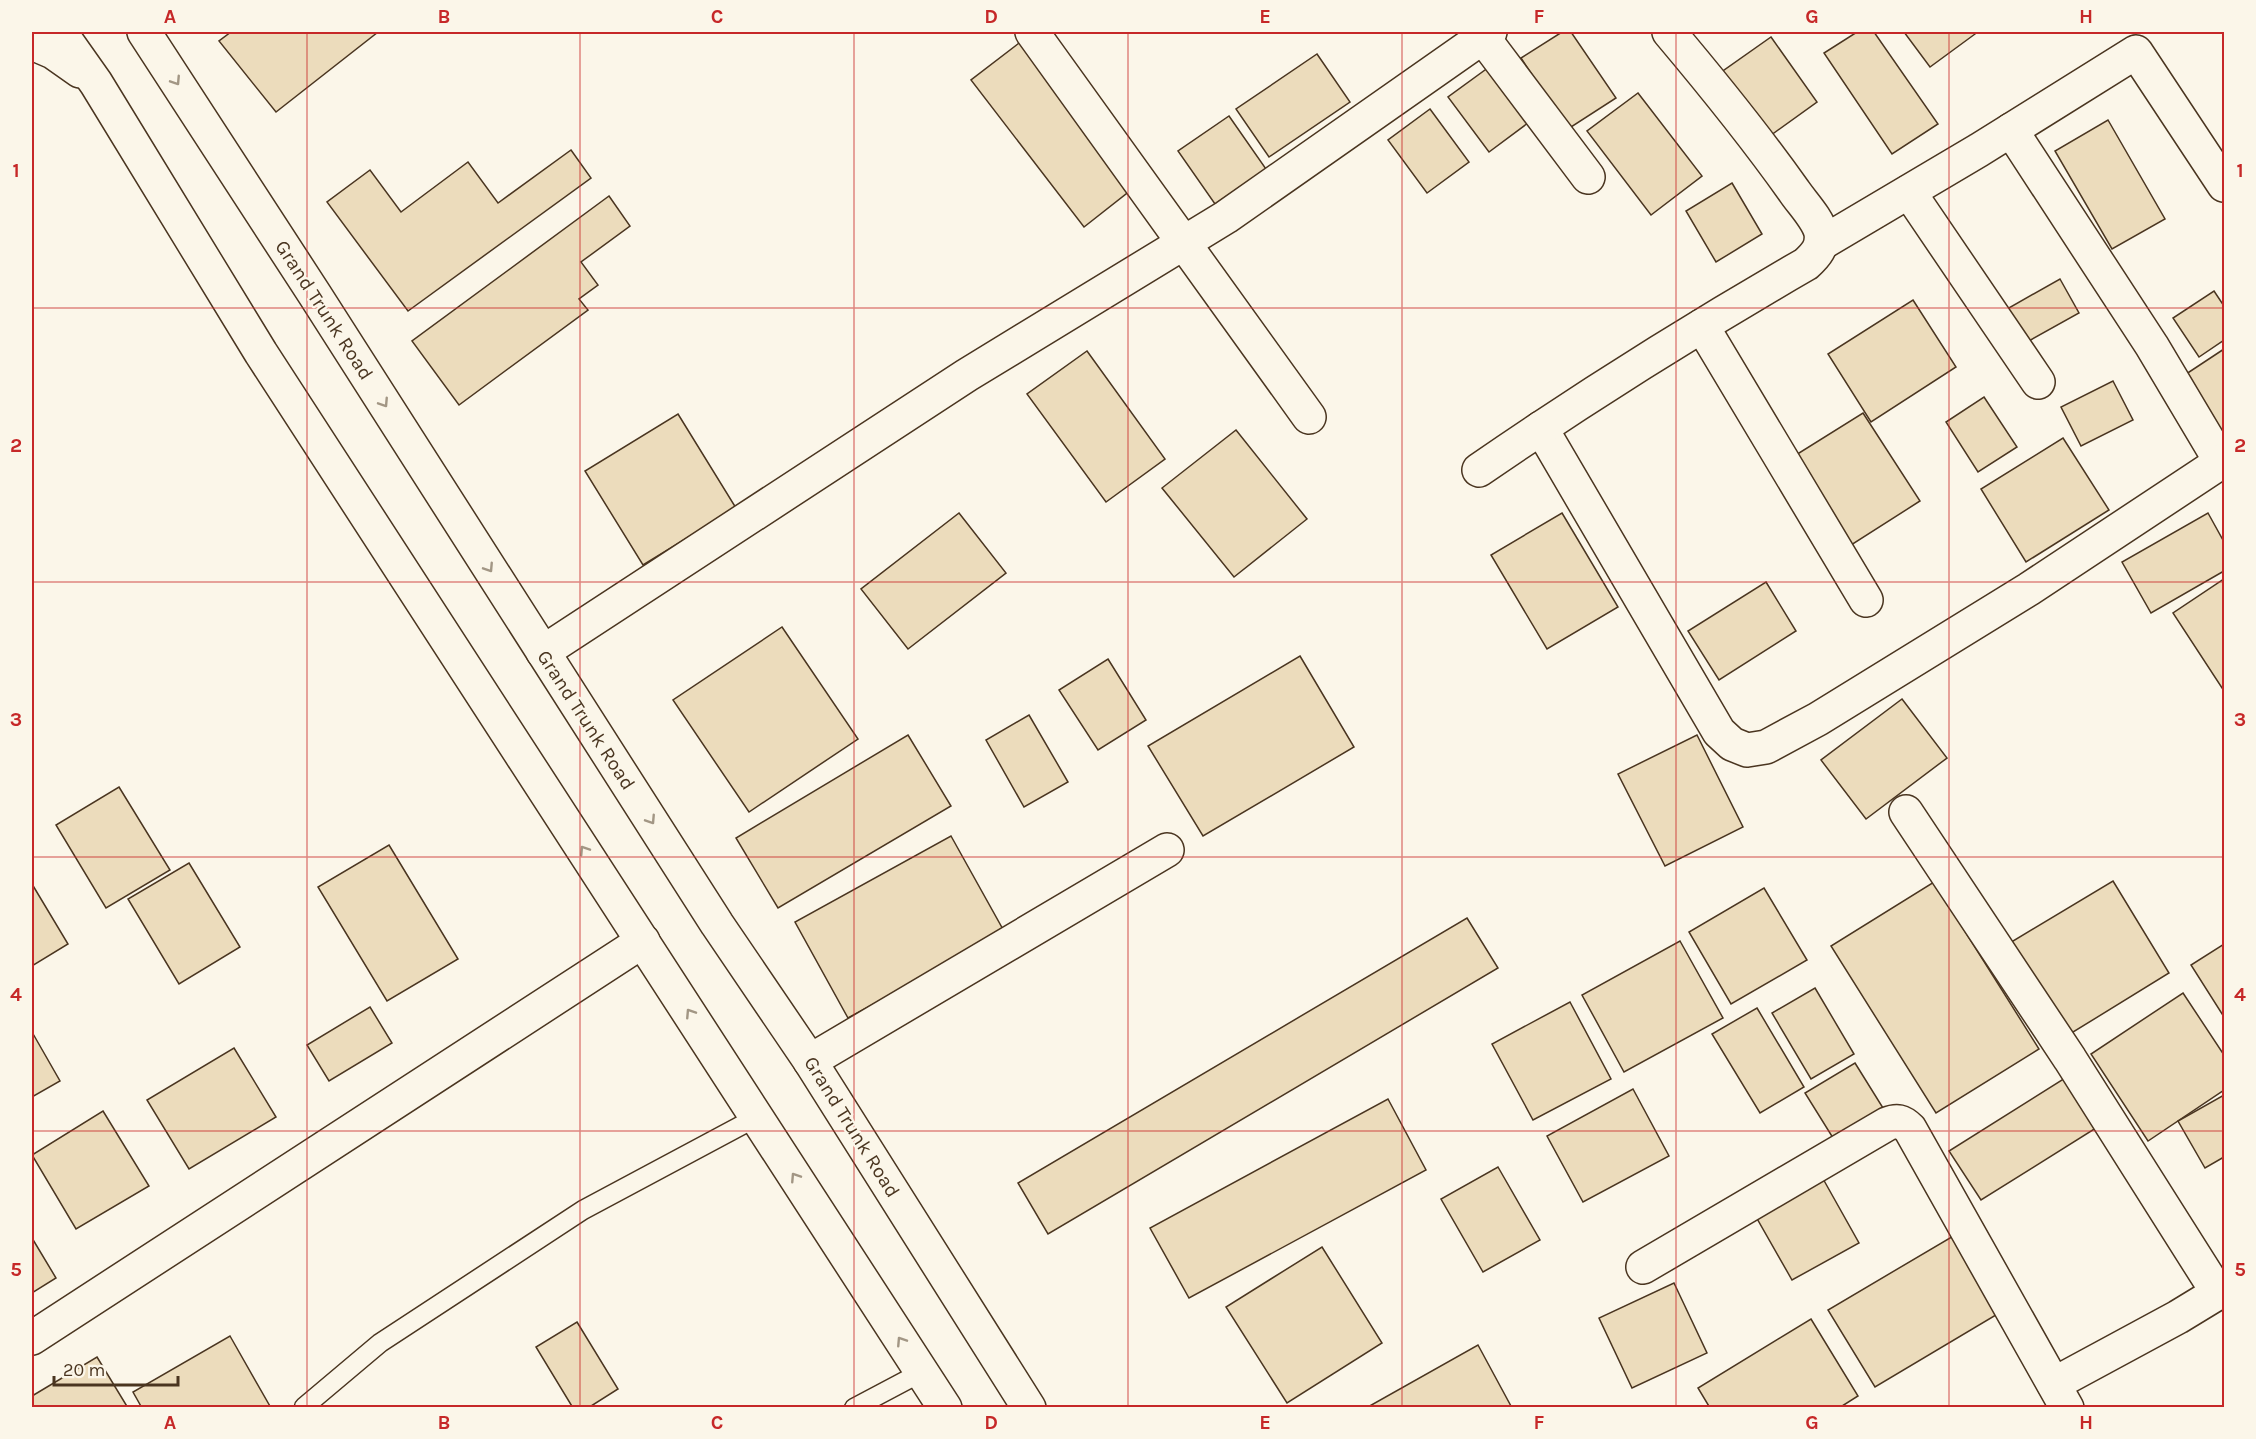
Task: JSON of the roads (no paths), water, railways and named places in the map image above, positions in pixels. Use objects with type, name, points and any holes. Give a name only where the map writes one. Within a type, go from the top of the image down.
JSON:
[{"type":"main road","points":[[60,32],[96,83],[261,353],[945,1407]]},
{"type":"main road","name":"Grand Trunk Road","points":[[144,32],[717,924],[810,1061],[1029,1407]]},
{"type":"main road","points":[[1032,32],[1309,417]]},
{"type":"main road","points":[[1479,470],[1541,428],[1806,264],[1817,254],[1822,243],[1821,231],[1787,182],[1669,32]]},
{"type":"main road","points":[[543,652],[967,375],[1226,217],[1486,34],[1588,177]]},
{"type":"main road","points":[[32,43],[53,52],[96,83]]},
{"type":"main road","points":[[1822,243],[2136,52],[2224,185]]},
{"type":"main road","points":[[1541,428],[1719,732],[1732,744],[1747,750],[1766,747],[1818,719],[2029,589],[2223,461],[2152,346],[2011,130]]},
{"type":"main road","points":[[1909,192],[2038,382]]},
{"type":"main road","points":[[1702,327],[1866,600]]},
{"type":"main road","points":[[1643,1267],[1894,1121],[1903,1122],[1910,1129],[2060,1396],[2221,1291],[1906,812]]},
{"type":"main road","points":[[810,1061],[1167,850]]},
{"type":"main road","points":[[32,1338],[643,941]]},
{"type":"lane","points":[[304,1407],[380,1343],[584,1210],[757,1117]]},
{"type":"lane","points":[[854,1407],[922,1372]]}]
